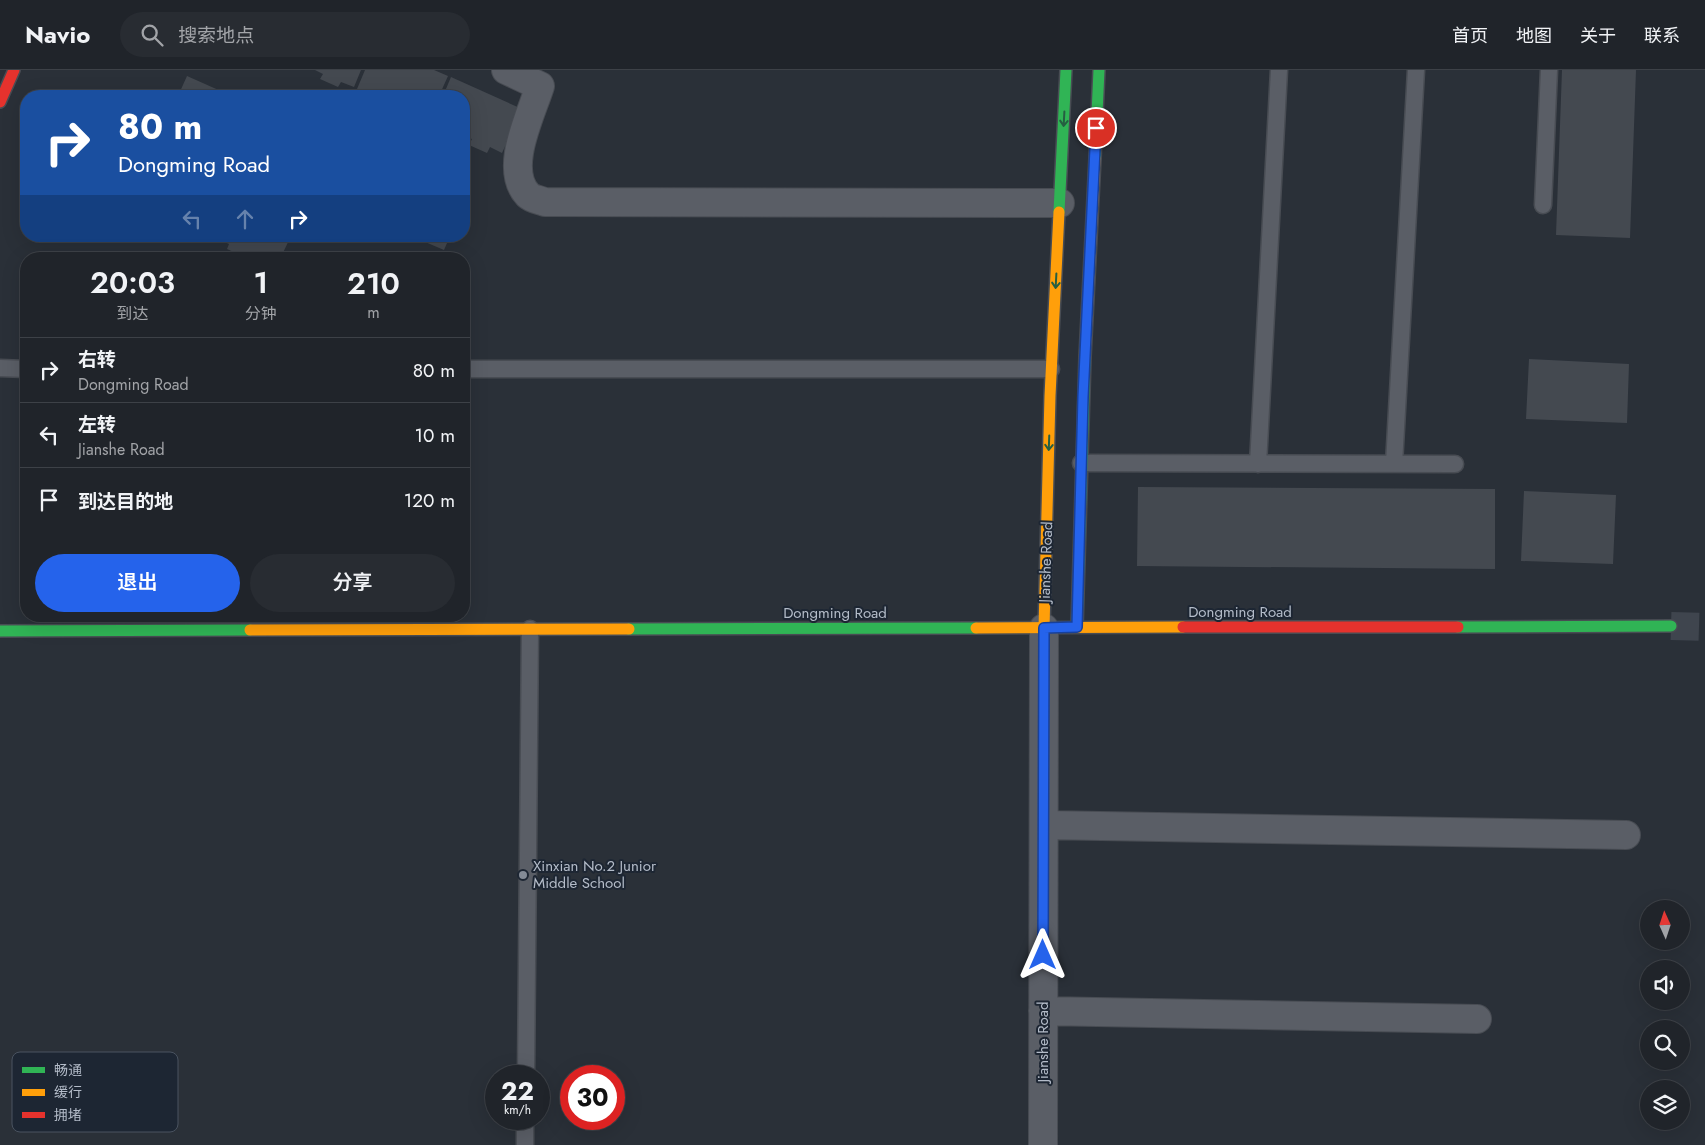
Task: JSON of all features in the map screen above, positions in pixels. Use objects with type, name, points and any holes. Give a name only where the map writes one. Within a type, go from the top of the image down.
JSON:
[{"type":"main road","points":[[0,102],[14,70]]},
{"type":"main road","name":"Jianshe Road","points":[[1044,628],[1052,369],[1066,70]]},
{"type":"main road","points":[[1077,627],[1081,463],[1099,70]]},
{"type":"main road","name":"Dongming Road","points":[[0,631],[1671,626]]},
{"type":"street","points":[[506,70],[540,86],[517,158],[518,178],[529,196],[545,202],[1060,203]]},
{"type":"street","name":"Jianshe Road","points":[[1043,1145],[1044,628]]},
{"type":"street","points":[[1044,825],[1626,835]]},
{"type":"street","points":[[1043,1011],[1477,1019]]},
{"type":"lane","points":[[1258,464],[1279,70]]},
{"type":"lane","points":[[1394,464],[1416,70]]},
{"type":"lane","points":[[1543,205],[1549,70]]},
{"type":"lane","points":[[0,368],[20,368]]},
{"type":"lane","points":[[470,369],[1052,369]]},
{"type":"lane","points":[[1081,463],[1455,464]]},
{"type":"lane","points":[[526,1065],[530,629]]},
{"type":"lane","points":[[525,1130],[525,1145]]},
{"type":"building","points":[[315,70],[361,70],[354,87],[341,82],[338,87],[320,79],[323,74]]},
{"type":"building","points":[[365,70],[434,70],[448,76],[442,90],[357,89]]},
{"type":"building","points":[[1562,70],[1636,70],[1630,238],[1556,235]]},
{"type":"building","points":[[187,76],[218,90],[181,90]]},
{"type":"building","points":[[451,77],[522,109],[502,153],[490,147],[487,153],[470,145],[472,139],[470,138],[470,90],[446,90]]},
{"type":"building","points":[[224,242],[288,242],[283,252],[234,252],[227,249],[229,244]]},
{"type":"building","points":[[425,242],[447,242],[444,250]]},
{"type":"building","points":[[1529,359],[1629,364],[1627,423],[1526,419]]},
{"type":"building","points":[[1138,487],[1495,489],[1495,569],[1137,566]]},
{"type":"building","points":[[1524,491],[1616,495],[1613,564],[1521,561]]},
{"type":"tunnel","points":[[1671,626],[1705,627]]},
{"type":"traffic: fast","points":[[1059,212],[1066,70]]},
{"type":"traffic: fast","points":[[1095,158],[1099,70]]},
{"type":"traffic: fast","points":[[1077,627],[1085,357]]},
{"type":"traffic: fast","points":[[1458,627],[1671,626]]},
{"type":"traffic: fast","points":[[629,629],[976,628]]},
{"type":"traffic: fast","points":[[0,631],[250,630]]},
{"type":"traffic: slow","points":[[1085,357],[1095,158]]},
{"type":"traffic: slow","points":[[1044,628],[1050,396],[1059,212]]},
{"type":"traffic: slow","points":[[976,628],[1183,627]]},
{"type":"traffic: slow","points":[[250,630],[629,629]]},
{"type":"traffic: jam","points":[[0,102],[14,70]]},
{"type":"traffic: jam","points":[[1183,627],[1458,627]]},
{"type":"place","name":"Xinxian No.2 Junior Middle School","points":[[523,875]]},
{"type":"route","points":[[1043,955],[1044,628],[1077,627],[1083,397],[1096,128]]}]
